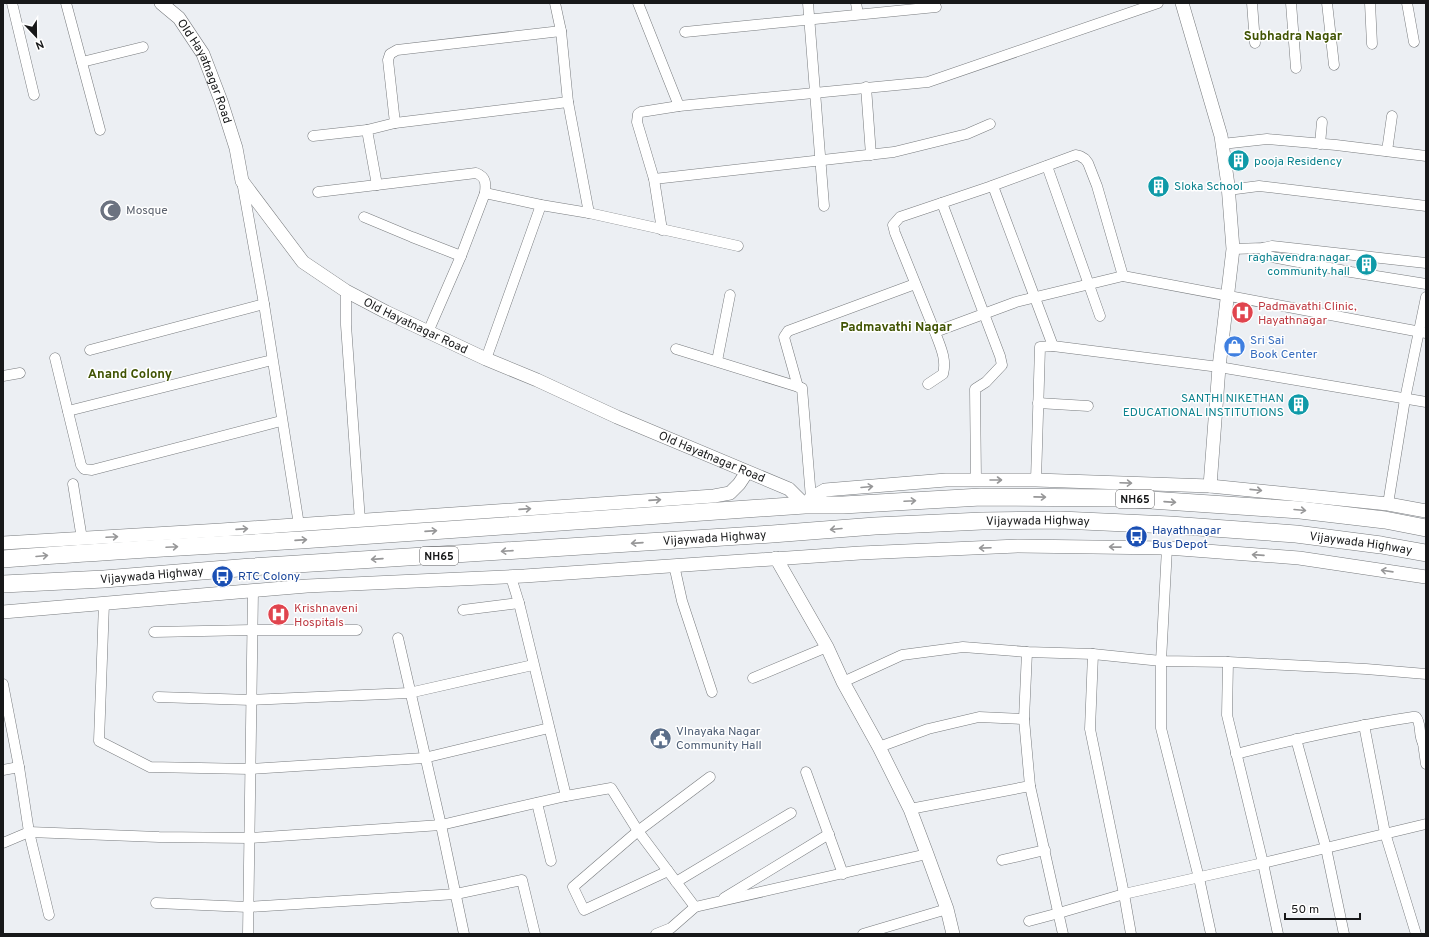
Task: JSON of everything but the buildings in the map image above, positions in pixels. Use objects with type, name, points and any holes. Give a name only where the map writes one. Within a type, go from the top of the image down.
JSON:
[{"type":"highway","name":"Vijaywada Highway","points":[[3,559],[480,520],[808,501],[843,505],[981,497],[1120,498],[1300,510],[1385,520],[1426,528]]},
{"type":"highway","name":"Vijaywada Highway","points":[[3,584],[104,579],[251,567],[772,534],[875,526],[982,521],[1060,520],[1199,527],[1296,534],[1381,545],[1426,553]]},
{"type":"street","points":[[12,3],[34,95]]},
{"type":"street","points":[[66,3],[100,130]]},
{"type":"street","name":"Old Hayatnagar Road","points":[[162,3],[179,18],[203,54],[226,114],[236,148],[242,181],[303,262],[346,291],[428,332],[618,417],[789,489],[808,501]]},
{"type":"street","points":[[555,3],[561,31],[568,102],[589,213]]},
{"type":"street","points":[[638,3],[679,106]]},
{"type":"street","points":[[808,3],[824,206]]},
{"type":"street","points":[[856,3],[858,14]]},
{"type":"street","points":[[662,230],[654,179],[637,122],[638,114],[641,112],[679,106],[928,82],[1158,3]]},
{"type":"street","points":[[1182,3],[1221,136],[1228,190],[1233,249],[1219,367],[1210,486]]},
{"type":"street","points":[[1252,3],[1255,43]]},
{"type":"street","points":[[1291,3],[1296,68]]},
{"type":"street","points":[[1327,3],[1334,65]]},
{"type":"street","points":[[1370,3],[1372,44]]},
{"type":"street","points":[[1406,3],[1414,42]]},
{"type":"street","points":[[685,32],[936,7]]},
{"type":"street","points":[[395,123],[388,60],[390,54],[397,50],[561,31]]},
{"type":"street","points":[[82,62],[143,47]]},
{"type":"street","points":[[866,87],[871,154]]},
{"type":"street","points":[[313,136],[367,130],[395,123],[568,102]]},
{"type":"street","points":[[1387,151],[1392,116]]},
{"type":"street","points":[[1320,144],[1322,122]]},
{"type":"street","points":[[654,179],[894,152],[950,139],[967,134],[990,124]]},
{"type":"street","points":[[367,130],[376,185]]},
{"type":"street","points":[[1222,144],[1266,139],[1426,156]]},
{"type":"street","points":[[928,384],[943,374],[945,365],[944,359],[893,225],[900,216],[994,186],[1076,155],[1080,156],[1085,158],[1088,163],[1097,186],[1123,276]]},
{"type":"street","points":[[1047,166],[1100,316]]},
{"type":"street","points":[[318,192],[476,172],[481,175],[486,184],[485,193],[461,256],[428,332]]},
{"type":"street","points":[[242,181],[264,304],[281,421],[299,525]]},
{"type":"street","points":[[994,186],[1053,346]]},
{"type":"street","points":[[1228,190],[1259,186],[1426,206]]},
{"type":"street","points":[[485,193],[541,206],[589,213],[738,246]]},
{"type":"street","points":[[942,203],[1000,356],[1002,365],[986,382],[975,389],[976,480]]},
{"type":"street","points":[[486,359],[541,206]]},
{"type":"street","points":[[364,217],[412,238],[461,256]]},
{"type":"street","points":[[1233,249],[1263,248],[1272,246],[1426,263]]},
{"type":"street","points":[[1263,248],[1265,254],[1272,257],[1426,284]]},
{"type":"street","points":[[935,332],[1016,302],[1123,276],[1423,332]]},
{"type":"street","points":[[798,387],[784,337],[788,331],[915,284]]},
{"type":"street","points":[[346,291],[346,324],[360,521]]},
{"type":"street","points":[[717,361],[730,295]]},
{"type":"street","points":[[1388,504],[1405,399],[1423,332],[1426,297]]},
{"type":"street","points":[[90,350],[264,304]]},
{"type":"street","points":[[1036,480],[1040,347],[1053,346],[1219,367],[1426,402]]},
{"type":"street","points":[[676,349],[802,388],[808,501],[825,490],[946,480],[1036,480],[1210,486],[1388,504],[1426,511]]},
{"type":"street","points":[[55,358],[81,465],[84,469],[92,470],[281,421]]},
{"type":"street","points":[[68,411],[272,360]]},
{"type":"street","points":[[3,376],[20,373]]},
{"type":"street","points":[[1038,403],[1088,406]]},
{"type":"street","points":[[3,543],[360,521],[480,520],[714,496],[730,493],[739,484],[747,472]]},
{"type":"street","points":[[73,484],[82,539]]},
{"type":"street","points":[[3,612],[307,586],[511,576],[860,553],[1018,546],[1167,548],[1299,558],[1426,577]]},
{"type":"street","points":[[1167,548],[1161,661],[1162,728],[1211,934]]},
{"type":"street","points":[[776,558],[827,647],[843,682],[879,747],[910,809],[928,854],[947,909],[953,934]]},
{"type":"street","points":[[674,565],[682,601],[712,692]]},
{"type":"street","points":[[511,576],[519,603],[566,796]]},
{"type":"street","points":[[248,934],[252,630],[254,591]]},
{"type":"street","points":[[104,603],[99,741],[150,767],[250,770],[424,758],[549,728]]},
{"type":"street","points":[[463,610],[519,603]]},
{"type":"street","points":[[154,632],[356,630]]},
{"type":"street","points":[[398,638],[424,758],[441,825],[464,934]]},
{"type":"street","points":[[843,682],[902,655],[963,646],[1027,652],[1092,654],[1161,661],[1228,662],[1366,668],[1426,674]]},
{"type":"street","points":[[753,678],[827,647]]},
{"type":"street","points":[[1027,652],[1024,720],[1030,786],[1063,934]]},
{"type":"street","points":[[1092,654],[1090,729],[1131,934]]},
{"type":"street","points":[[1228,662],[1227,715],[1263,863],[1278,934]]},
{"type":"street","points":[[158,697],[251,700],[410,693],[533,665]]},
{"type":"street","points":[[3,684],[19,767],[29,832],[49,915]]},
{"type":"street","points":[[879,747],[928,729],[979,717],[1024,720]]},
{"type":"street","points":[[1236,754],[1296,739],[1364,725],[1416,717],[1418,720],[1421,740],[1424,744],[1426,764]]},
{"type":"street","points":[[1364,725],[1385,834],[1416,934]]},
{"type":"street","points":[[1296,739],[1326,848],[1344,934]]},
{"type":"street","points":[[3,770],[19,767]]},
{"type":"street","points":[[806,772],[843,874]]},
{"type":"street","points":[[668,871],[584,910],[573,887],[638,831],[710,777]]},
{"type":"street","points":[[910,809],[1030,786]]},
{"type":"street","points":[[3,842],[29,832],[159,838],[249,838],[441,825],[566,796],[611,788],[638,831],[695,907]]},
{"type":"street","points":[[537,803],[551,861]]},
{"type":"street","points":[[676,882],[791,813]]},
{"type":"street","points":[[1029,921],[1124,894],[1426,824]]},
{"type":"street","points":[[718,902],[828,834]]},
{"type":"street","points":[[1002,860],[1045,850]]},
{"type":"street","points":[[656,934],[673,931],[695,907],[928,854]]},
{"type":"street","points":[[156,902],[248,907],[456,894],[522,880],[535,934]]},
{"type":"street","points":[[864,934],[878,932],[947,909]]},
{"type":"place","name":"pooja Residency","points":[[1239,161]]},
{"type":"place","name":"Sloka School","points":[[1159,186]]},
{"type":"place","name":"Mosque","points":[[110,210]]},
{"type":"place","name":"raghavendra nagar community hall","points":[[1366,264]]},
{"type":"place","name":"Padmavathi Clinic, Hayathnagar","points":[[1243,313]]},
{"type":"place","name":"Sri Sai Book Center","points":[[1235,347]]},
{"type":"place","name":"SANTHI NIKETHAN EDUCATIONAL INSTITUTIONS","points":[[1299,405]]},
{"type":"place","name":"Hayathnagar Bus Depot","points":[[1137,537]]},
{"type":"place","name":"RTC Colony","points":[[223,576]]},
{"type":"place","name":"Krishnaveni Hospitals","points":[[279,615]]},
{"type":"place","name":"VInayaka Nagar Community Hall","points":[[661,738]]},
{"type":"district","name":"Subhadra Nagar","points":[[1293,35]]},
{"type":"district","name":"Padmavathi Nagar","points":[[896,326]]},
{"type":"district","name":"Anand Colony","points":[[130,373]]}]
